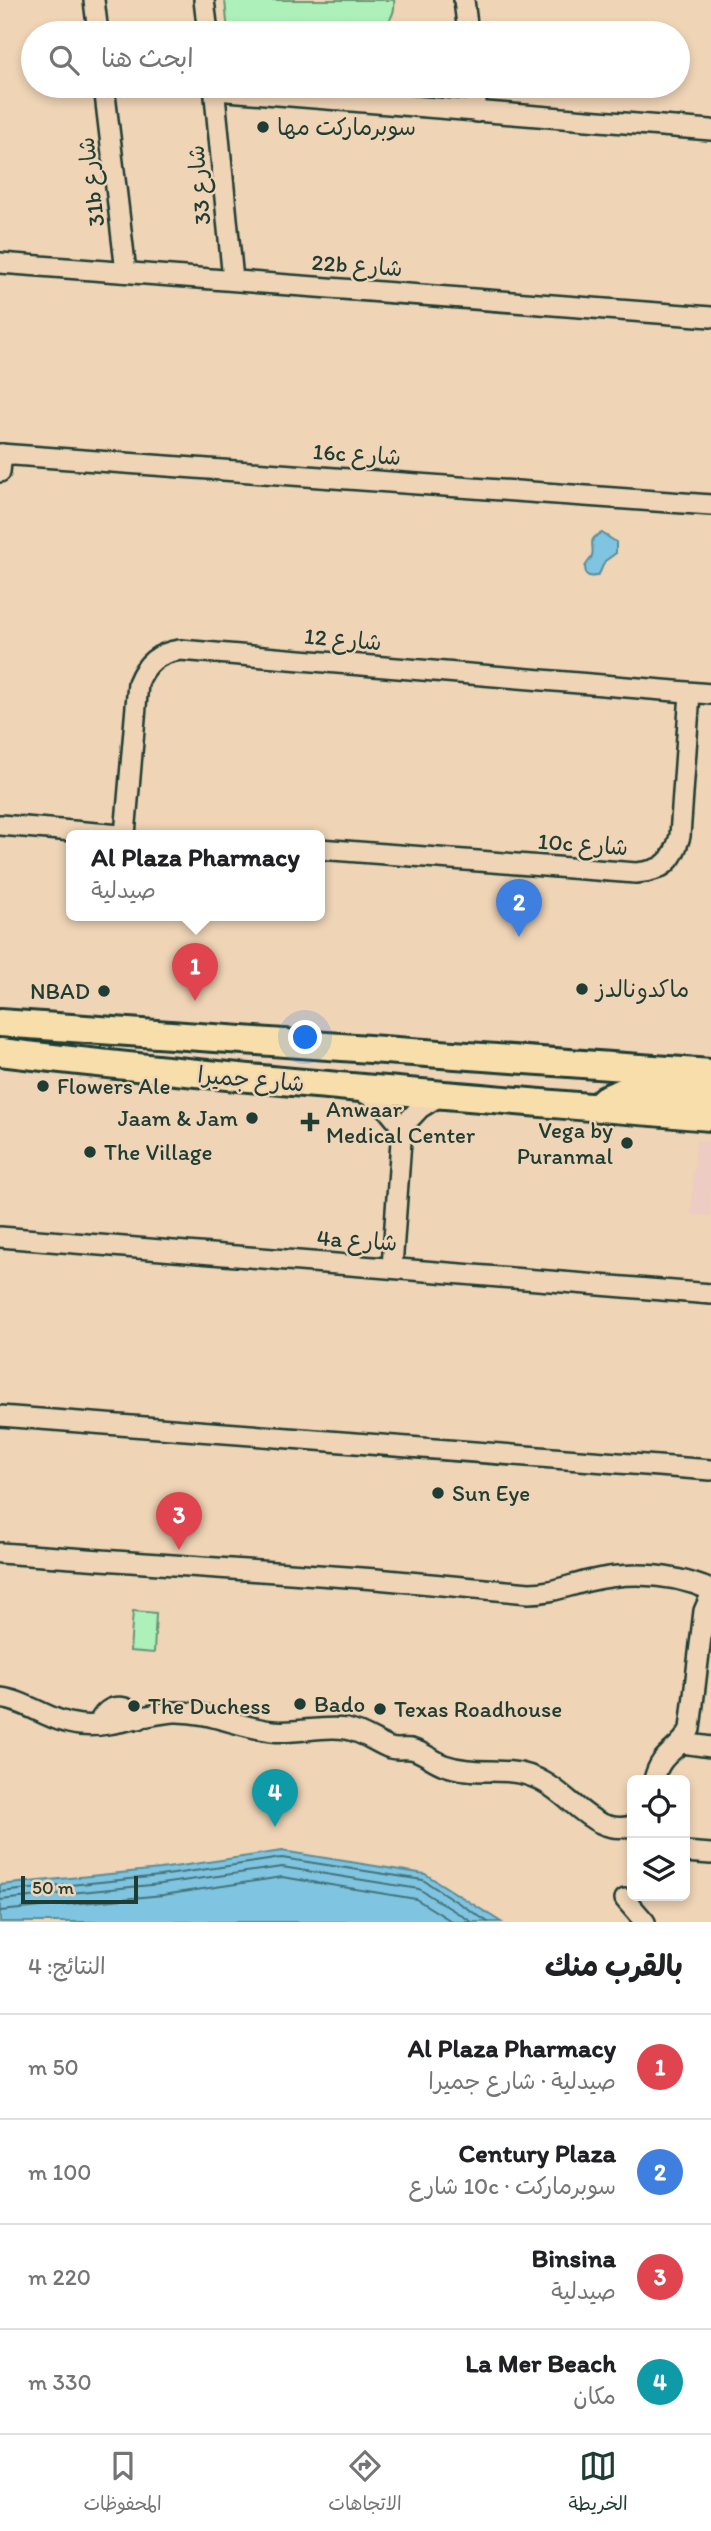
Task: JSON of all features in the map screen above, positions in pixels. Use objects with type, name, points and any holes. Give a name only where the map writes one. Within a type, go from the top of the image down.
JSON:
[{"type":"main road","name":"شارع جميرا","points":[[0,1023],[711,1073]]},
{"type":"main road","name":"شارع جميرا","points":[[0,1052],[159,1071],[711,1117]]},
{"type":"main road","points":[[597,1108],[605,1099],[625,1091],[711,1097]]},
{"type":"street","points":[[94,0],[97,21]]},
{"type":"street","points":[[204,0],[207,21]]},
{"type":"street","points":[[464,0],[467,21]]},
{"type":"street","name":"31b شارع","points":[[105,98],[126,272]]},
{"type":"street","name":"شارع 33","points":[[216,98],[233,280]]},
{"type":"street","points":[[324,98],[711,130]]},
{"type":"street","points":[[475,98],[477,112]]},
{"type":"street","name":"22b شارع","points":[[0,263],[711,317]]},
{"type":"street","name":"16c شارع","points":[[1,460],[711,505]]},
{"type":"street","name":"شارع 12","points":[[123,830],[138,683],[149,663],[168,652],[180,650],[711,694]]},
{"type":"street","name":"10c شارع","points":[[325,849],[652,872],[666,864],[676,851],[680,836],[690,693]]},
{"type":"street","points":[[0,825],[66,830]]},
{"type":"street","points":[[356,1089],[382,1103],[402,1126]]},
{"type":"street","points":[[393,1267],[402,1126],[420,1108],[441,1095]]},
{"type":"street","name":"4a شارع","points":[[0,1237],[711,1294]]},
{"type":"street","points":[[0,1416],[711,1470]]},
{"type":"street","points":[[0,1553],[376,1579],[529,1593],[555,1592],[589,1581],[639,1574],[677,1578],[709,1602],[692,1721],[687,1736],[662,1759],[656,1775]]},
{"type":"street","points":[[0,1698],[22,1703],[50,1718],[65,1722],[116,1724],[161,1713],[195,1713],[274,1731],[302,1732],[326,1728],[348,1730],[371,1737],[390,1748],[410,1749],[459,1769],[480,1772],[512,1771],[537,1777],[559,1790],[605,1827],[618,1830],[627,1827]]},
{"type":"street","points":[[682,1743],[711,1747]]},
{"type":"street","points":[[690,1853],[711,1856]]},
{"type":"street","points":[[625,1899],[645,1922]]},
{"type":"shaded area","points":[[696,1141],[711,1142],[711,1216],[691,1214]]},
{"type":"green space","points":[[225,0],[394,0],[394,10],[388,21],[227,21]]},
{"type":"green space","points":[[133,1611],[156,1613],[154,1653],[130,1651]]},
{"type":"water","points":[[602,533],[616,542],[616,553],[605,561],[596,576],[589,576],[585,567],[591,558],[592,541]]},
{"type":"water","points":[[282,1851],[425,1874],[501,1922],[0,1922],[0,1885],[160,1869]]},
{"type":"place","name":"سوبرماركت مها","points":[[263,127]]},
{"type":"place","name":"Century Plaza","points":[[519,937]]},
{"type":"place","name":"ماكدونالدز","points":[[582,989]]},
{"type":"place","name":"NBAD","points":[[104,991]]},
{"type":"place","name":"Al Plaza Pharmacy","points":[[195,1001]]},
{"type":"place","name":"Flowers Ale","points":[[43,1086]]},
{"type":"place","name":"Jaam & Jam","points":[[252,1118]]},
{"type":"place","name":"Anwaar Medical Center","points":[[310,1122]]},
{"type":"place","name":"Vega by Puranmal","points":[[627,1143]]},
{"type":"place","name":"The Village","points":[[90,1152]]},
{"type":"place","name":"Sun Eye","points":[[438,1493]]},
{"type":"place","name":"Binsina","points":[[179,1550]]},
{"type":"place","name":"Bado","points":[[300,1704]]},
{"type":"place","name":"The Duchess","points":[[134,1706]]},
{"type":"place","name":"Texas Roadhouse","points":[[380,1709]]},
{"type":"place","name":"La Mer Beach","points":[[275,1827]]}]
